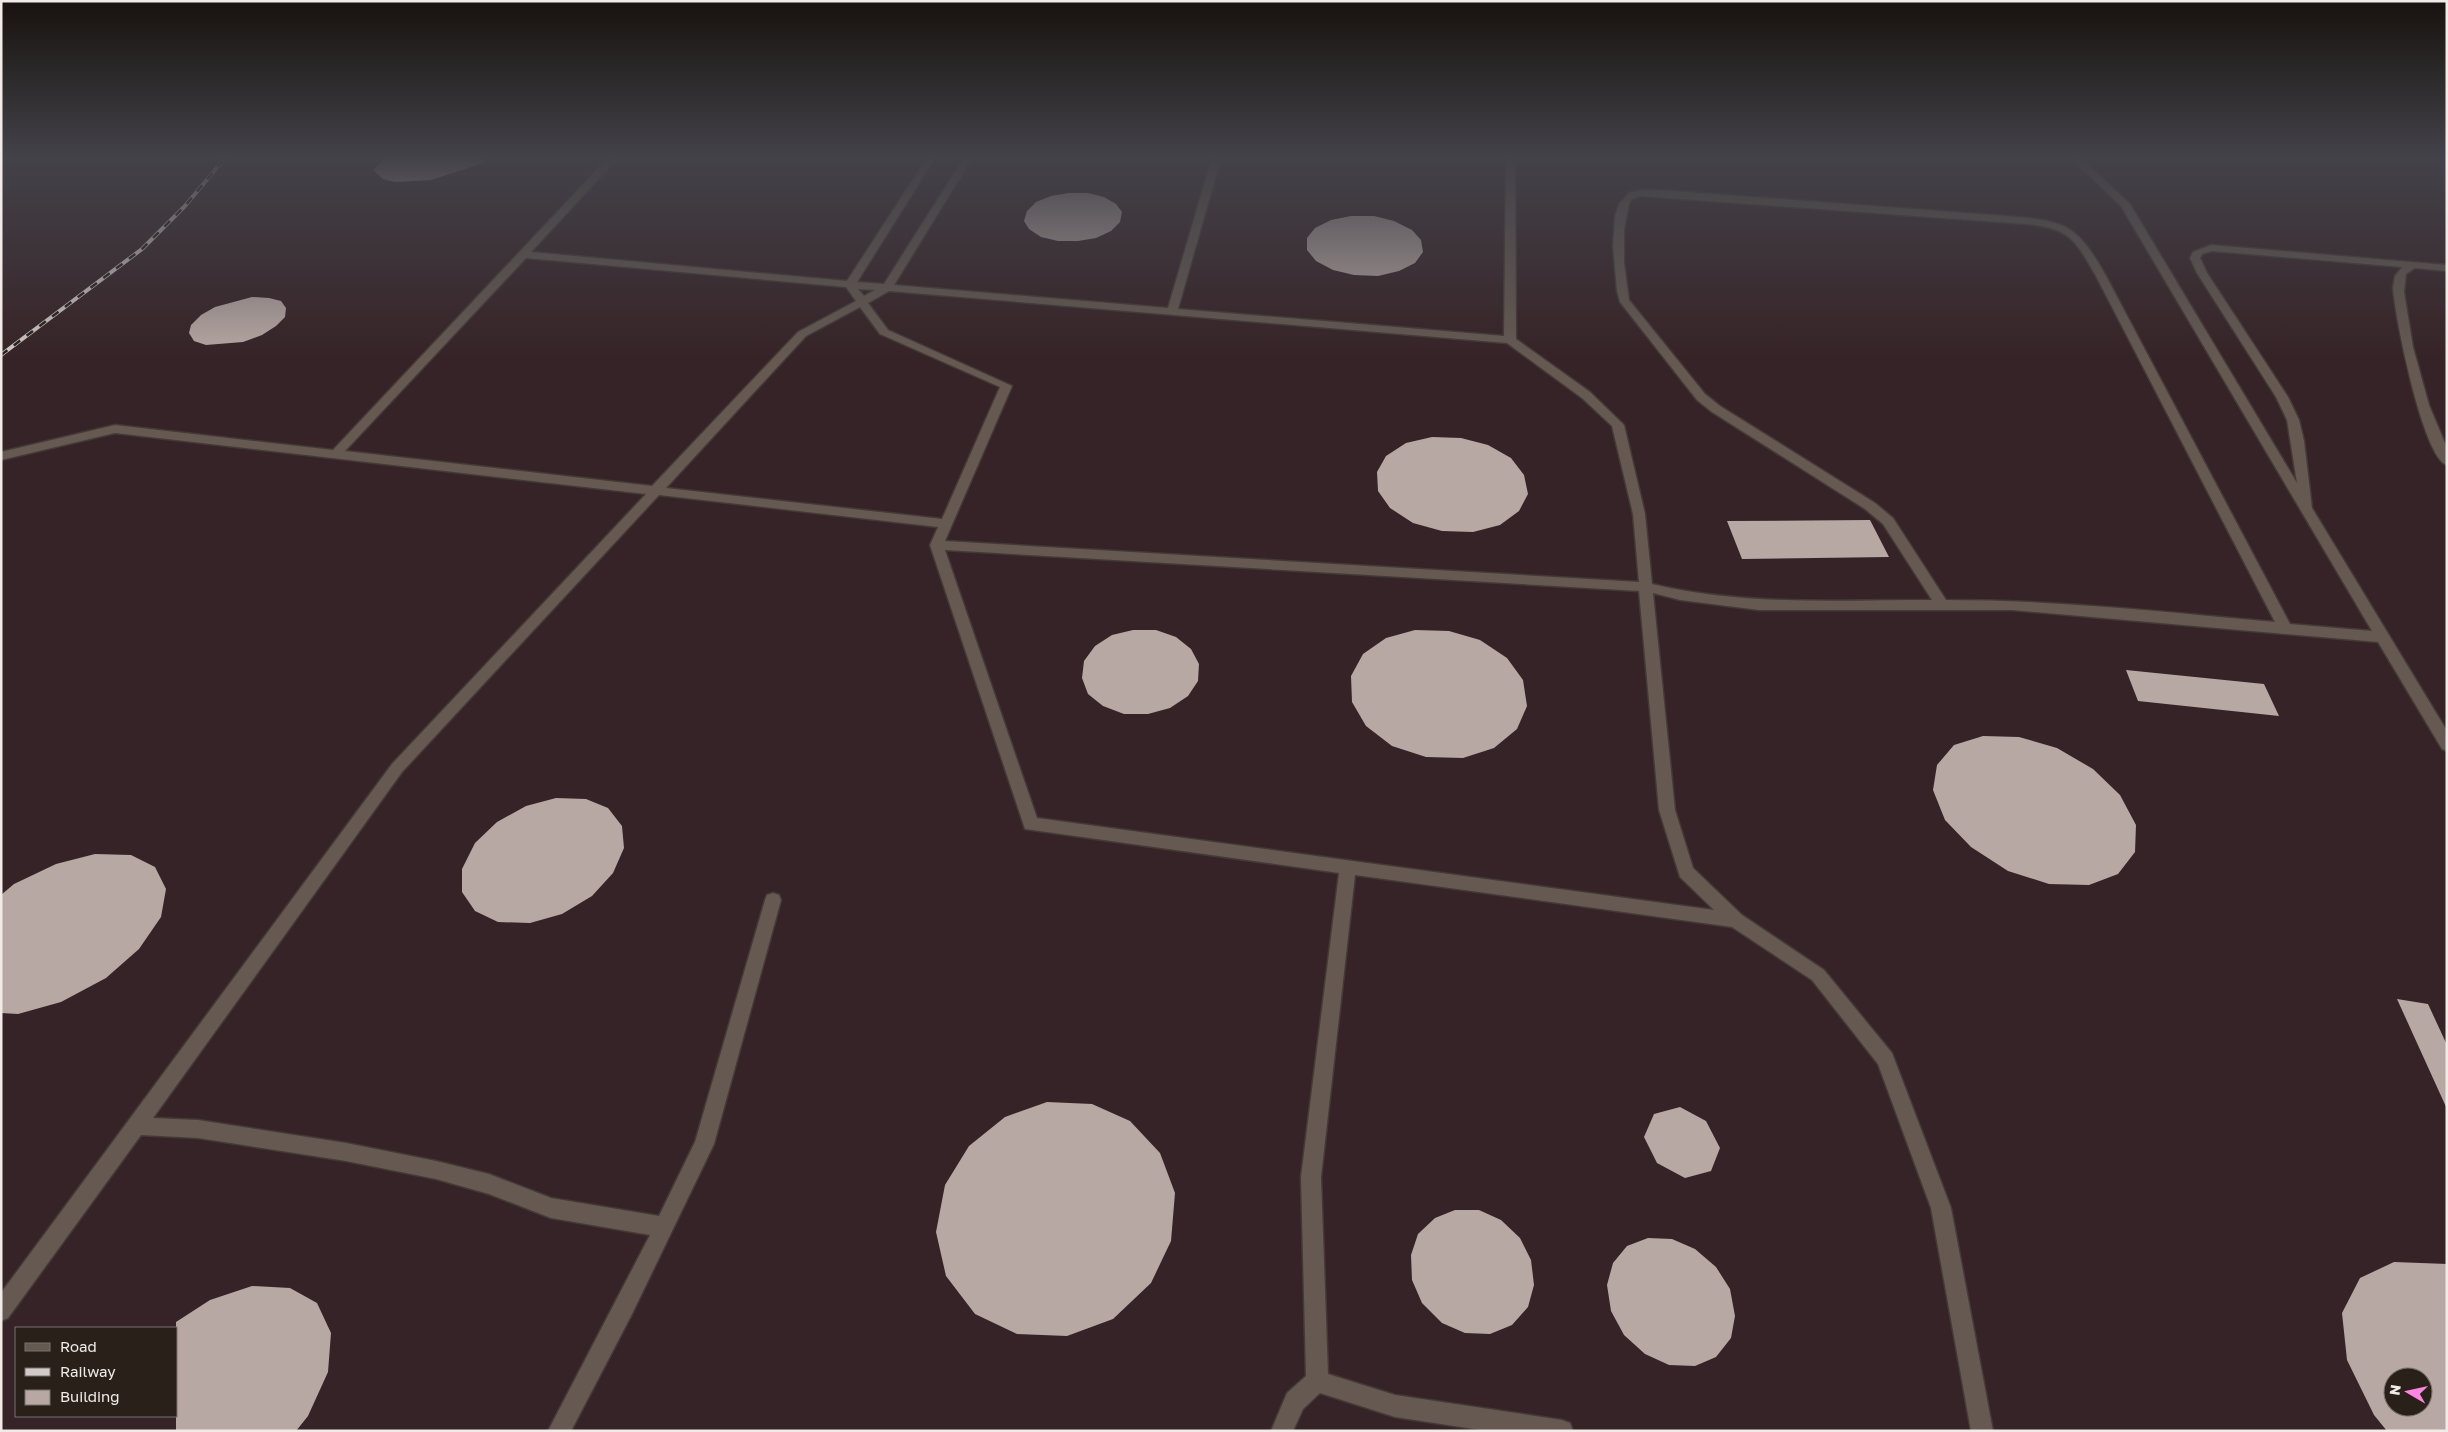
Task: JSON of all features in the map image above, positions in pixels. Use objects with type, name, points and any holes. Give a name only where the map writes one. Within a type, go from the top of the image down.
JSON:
[{"type":"lane","points":[[336,454],[549,225]]},
{"type":"lane","points":[[850,285],[888,225]]},
{"type":"lane","points":[[1,1311],[397,768],[802,334],[887,288],[926,225]]},
{"type":"lane","points":[[1172,312],[1197,225]]},
{"type":"lane","points":[[1510,340],[1511,225]]},
{"type":"lane","points":[[1619,225],[1620,285],[1624,300],[1701,397],[1716,409],[1870,506],[1888,521],[1943,606]]},
{"type":"lane","points":[[2056,225],[2073,232],[2083,243],[2285,628]]},
{"type":"lane","points":[[2137,225],[2447,745]]},
{"type":"lane","points":[[2308,513],[2298,441],[2292,420],[2282,397],[2202,273],[2195,258],[2204,248],[2211,248],[2447,268]]},
{"type":"lane","points":[[521,254],[850,285],[1510,340],[1586,395],[1618,425],[1639,514],[1667,810],[1686,872],[1736,920],[1818,975],[1885,1059],[1940,1208],[1982,1431]]},
{"type":"lane","points":[[2414,265],[2407,268],[2400,275],[2398,288],[2406,341],[2421,400],[2447,461]]},
{"type":"lane","points":[[850,285],[884,332],[1006,386],[937,545],[1031,824],[1736,920]]},
{"type":"lane","points":[[1,456],[114,429],[946,524]]},
{"type":"lane","points":[[937,545],[1647,587],[1680,595],[1758,605],[2012,605],[2382,637]]},
{"type":"lane","points":[[1282,1431],[1295,1401],[1317,1381],[1310,1177],[1348,867]]},
{"type":"lane","points":[[559,1431],[664,1227],[704,1144],[773,900]]},
{"type":"lane","points":[[136,1126],[198,1129],[346,1152],[436,1170],[489,1184],[551,1208],[664,1227]]},
{"type":"lane","points":[[1317,1381],[1396,1406],[1562,1431]]},
{"type":"shaded area","points":[[1,225],[2447,225],[2447,1431],[1,1431]]},
{"type":"building","points":[[1026,225],[1117,225],[1111,231],[1096,238],[1078,241],[1058,241],[1041,237],[1029,229]]},
{"type":"building","points":[[1321,225],[1402,225],[1412,230],[1421,240],[1423,252],[1415,263],[1399,271],[1378,276],[1354,275],[1333,270],[1316,261],[1307,250],[1307,238],[1315,228]]},
{"type":"building","points":[[252,297],[281,301],[286,308],[285,317],[276,326],[262,335],[243,342],[206,345],[194,341],[189,333],[191,325],[201,315],[215,307]]},
{"type":"building","points":[[1432,437],[1461,438],[1488,445],[1511,458],[1524,475],[1528,494],[1519,511],[1500,525],[1473,532],[1442,531],[1413,523],[1390,508],[1378,491],[1377,472],[1386,456],[1406,443]]},
{"type":"building","points":[[1870,520],[1889,557],[1742,559],[1727,521]]},
{"type":"building","points":[[1133,630],[1156,630],[1176,637],[1191,649],[1199,664],[1198,681],[1188,696],[1170,708],[1148,714],[1124,714],[1103,706],[1088,694],[1082,678],[1084,661],[1095,646],[1112,635]]},
{"type":"building","points":[[1415,630],[1449,631],[1480,640],[1507,658],[1523,680],[1527,706],[1517,729],[1494,748],[1463,758],[1426,757],[1392,746],[1366,726],[1352,702],[1351,676],[1363,654],[1386,638]]},
{"type":"building","points":[[2126,670],[2264,684],[2279,716],[2138,701]]},
{"type":"building","points":[[1983,736],[2019,737],[2057,748],[2093,769],[2120,795],[2136,825],[2135,852],[2118,874],[2089,885],[2049,884],[2008,871],[1971,847],[1945,820],[1933,790],[1937,765],[1954,745]]},
{"type":"building","points":[[556,798],[586,799],[608,808],[622,826],[624,848],[613,873],[592,896],[562,914],[530,923],[498,922],[475,911],[462,892],[462,869],[475,843],[497,822],[526,806]]},
{"type":"building","points":[[95,854],[131,855],[155,867],[166,889],[161,917],[139,949],[106,978],[61,1002],[18,1014],[1,1013],[1,895],[14,884],[56,864]]},
{"type":"building","points":[[2397,999],[2428,1004],[2447,1045],[2447,1109]]},
{"type":"building","points":[[1047,1102],[1092,1104],[1130,1121],[1160,1153],[1175,1193],[1171,1241],[1151,1283],[1113,1319],[1067,1336],[1017,1334],[975,1314],[946,1276],[936,1232],[945,1185],[969,1146],[1005,1117]]},
{"type":"building","points":[[1680,1107],[1706,1121],[1720,1148],[1711,1171],[1685,1178],[1657,1163],[1644,1137],[1654,1114]]},
{"type":"building","points":[[1455,1210],[1479,1210],[1501,1220],[1520,1238],[1531,1260],[1534,1285],[1528,1307],[1512,1325],[1490,1334],[1465,1333],[1442,1323],[1422,1303],[1412,1280],[1411,1255],[1418,1234],[1435,1218]]},
{"type":"building","points":[[1648,1238],[1672,1239],[1695,1249],[1716,1267],[1730,1289],[1735,1316],[1731,1338],[1716,1357],[1695,1366],[1669,1365],[1645,1354],[1624,1335],[1611,1311],[1607,1285],[1613,1263],[1627,1246]]},
{"type":"building","points":[[2394,1262],[2447,1264],[2447,1431],[2387,1431],[2374,1415],[2347,1360],[2342,1313],[2360,1278]]},
{"type":"building","points":[[252,1286],[290,1288],[317,1303],[331,1333],[328,1372],[308,1416],[296,1431],[176,1431],[176,1417],[178,1417],[178,1327],[176,1327],[176,1322],[210,1300]]},
{"type":"railway","points":[[1,355],[142,249],[166,225]]}]
